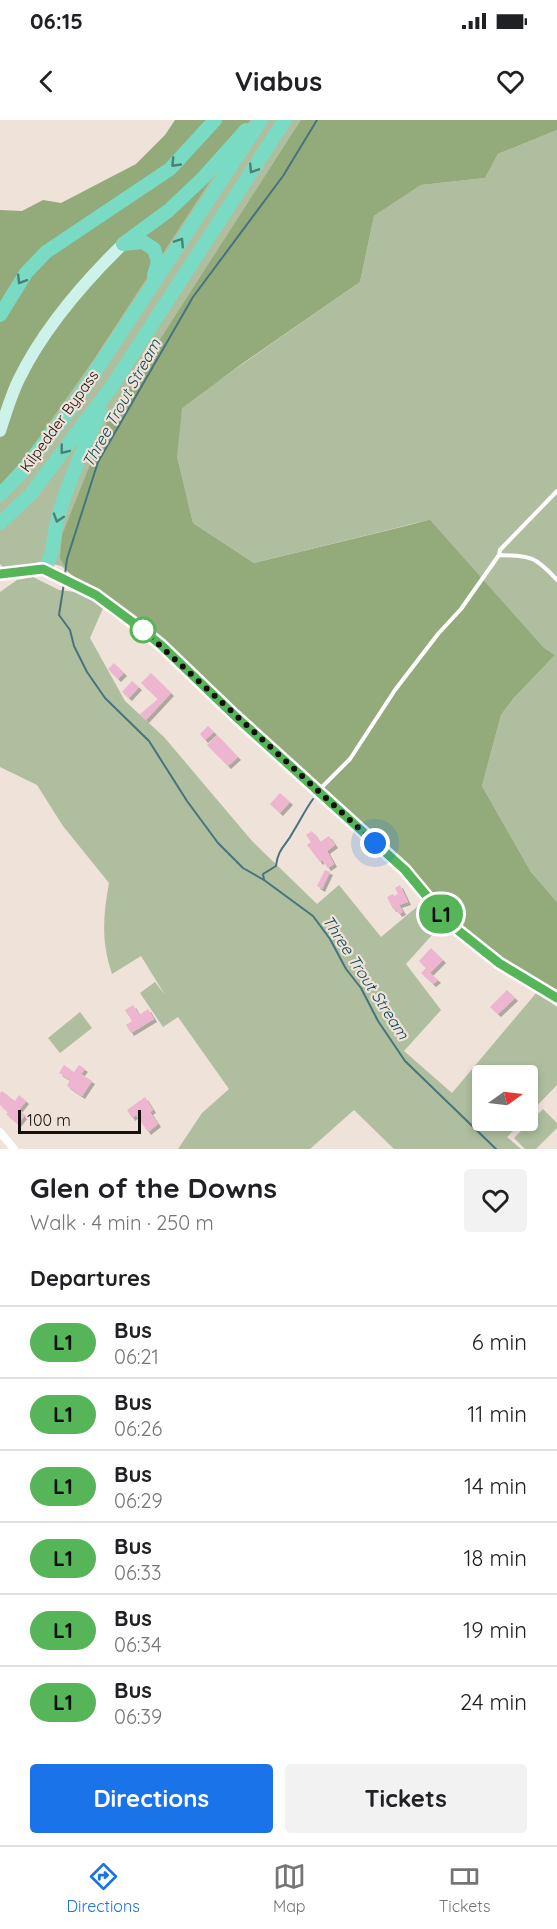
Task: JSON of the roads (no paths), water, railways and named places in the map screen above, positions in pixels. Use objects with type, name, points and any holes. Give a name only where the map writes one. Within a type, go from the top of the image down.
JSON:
[{"type":"highway","points":[[0,315],[26,273],[46,252],[170,169],[215,120]]},
{"type":"highway","points":[[123,244],[168,211],[203,178],[254,120]]},
{"type":"highway","points":[[114,344],[261,120]]},
{"type":"highway","points":[[43,569],[49,562],[58,519],[81,455],[112,386],[285,120]]},
{"type":"highway","points":[[114,344],[122,321],[155,273],[158,262],[157,253],[147,244],[123,244]]},
{"type":"highway","name":"Kilpedder Bypass","points":[[0,495],[20,474],[72,406],[114,344]]},
{"type":"highway","name":"Kilpedder Bypass","points":[[2,521],[30,495],[112,386]]},
{"type":"main road","points":[[0,430],[19,380],[37,346],[94,272],[123,244]]},
{"type":"main road","points":[[0,574],[43,569],[96,595],[161,645],[405,870],[450,924],[499,963],[557,998]]},
{"type":"street","points":[[0,1132],[14,1149]]},
{"type":"lane","points":[[318,791],[350,759],[395,690],[438,634],[461,609],[499,555],[500,550],[557,490]]},
{"type":"lane","points":[[499,555],[535,559],[557,580]]},
{"type":"waterway","name":"Three Trout Stream","points":[[65,574],[67,559],[98,462],[193,297],[283,176],[317,120]]},
{"type":"waterway","name":"Three Trout Stream","points":[[64,583],[59,615],[70,630],[74,646],[87,672],[105,698],[149,741],[187,801],[218,843],[243,868],[264,880],[313,916],[330,939],[346,969],[361,988],[378,1021],[405,1061],[496,1149]]},
{"type":"waterway","points":[[264,880],[263,874],[276,866],[280,851],[313,799]]}]
